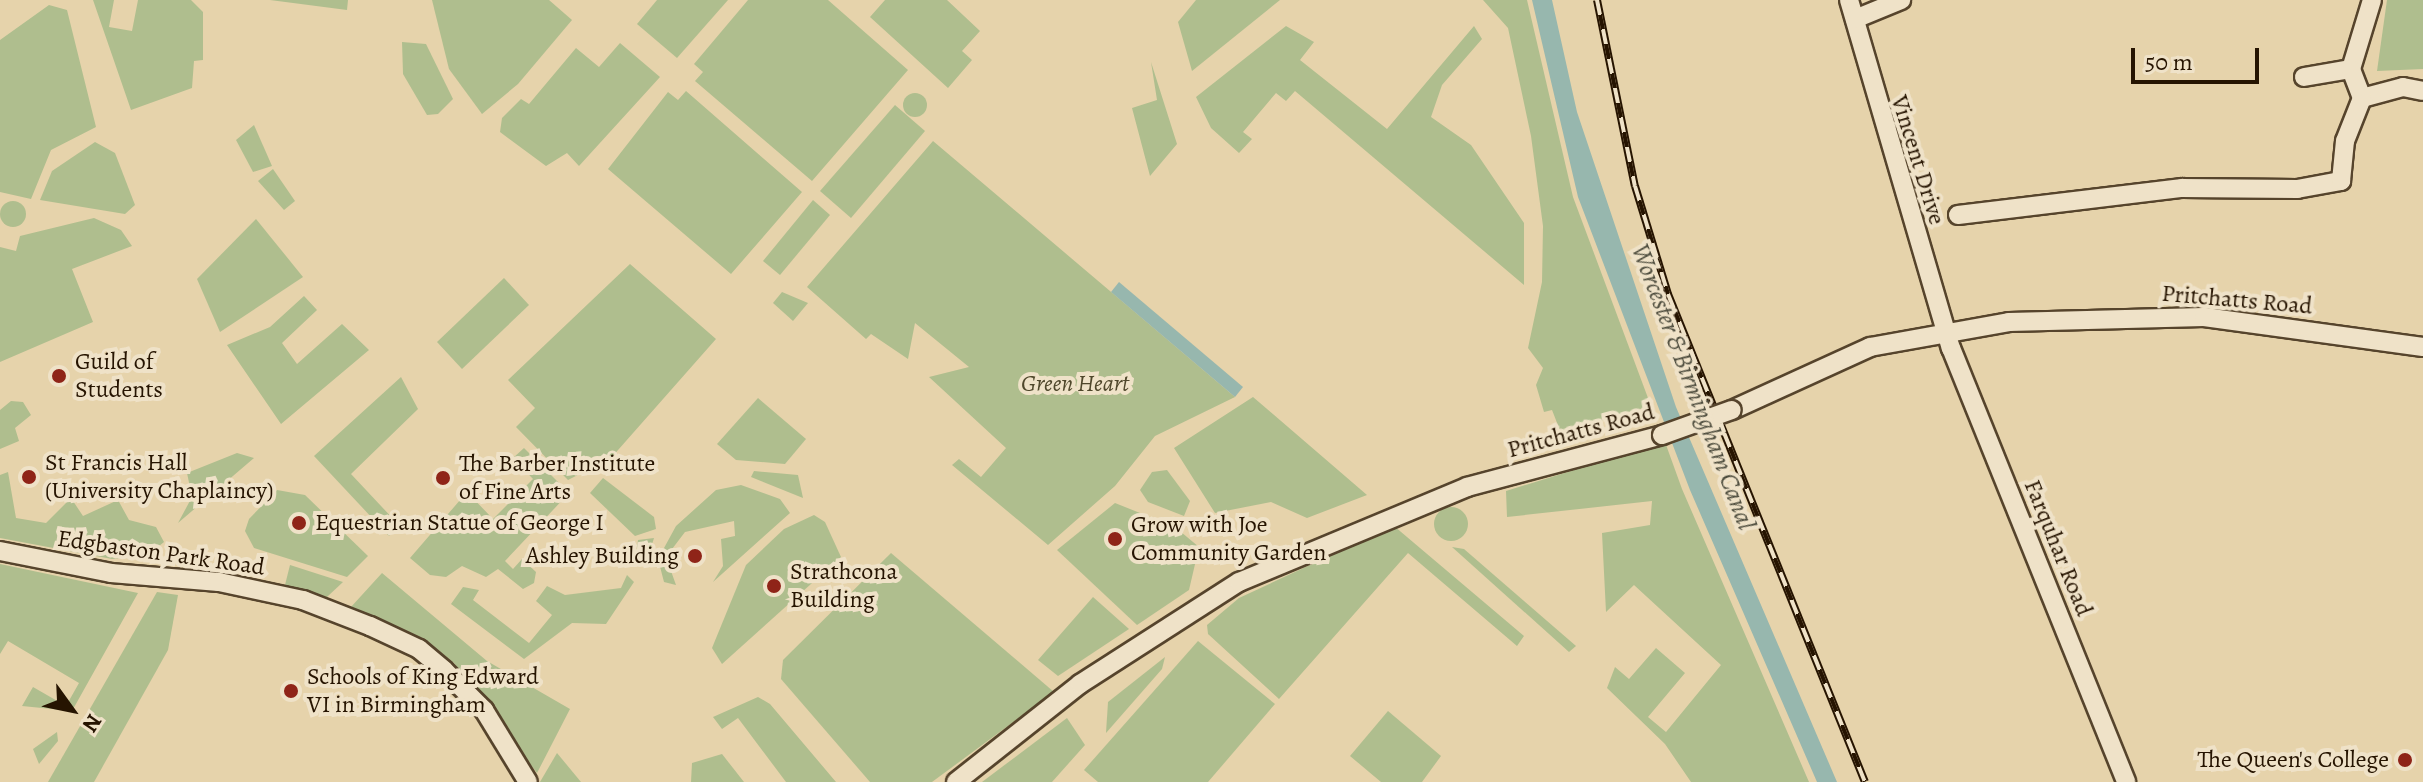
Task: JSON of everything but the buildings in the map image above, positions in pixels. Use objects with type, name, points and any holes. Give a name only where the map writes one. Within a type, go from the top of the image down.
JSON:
[{"type":"street","name":"Vincent Drive","points":[[1849,0],[1948,332]]},
{"type":"street","points":[[1855,19],[1901,0]]},
{"type":"street","points":[[1958,215],[2182,188],[2297,189],[2341,181],[2345,141],[2362,98],[2351,69],[2372,0]]},
{"type":"street","points":[[2304,77],[2351,69]]},
{"type":"street","points":[[2362,98],[2403,87],[2423,91]]},
{"type":"street","name":"Pritchatts Road","points":[[956,782],[1080,684],[1239,582],[1467,487],[1662,435],[1732,410],[1870,347],[1948,332],[2099,315],[2204,317],[2423,347]]},
{"type":"street","name":"Farquhar Road","points":[[1948,332],[2126,782]]},
{"type":"street","name":"Edgbaston Park Road","points":[[0,551],[111,573],[219,582],[358,621],[419,649],[444,670],[484,710],[528,782]]},
{"type":"green space","points":[[93,0],[114,0],[109,27],[132,31],[138,0],[191,0],[203,12],[203,60],[194,61],[192,88],[131,110]]},
{"type":"green space","points":[[270,0],[348,0],[347,10]]},
{"type":"green space","points":[[432,0],[549,0],[572,20],[518,84],[482,114],[449,69]]},
{"type":"green space","points":[[657,0],[728,0],[677,58],[637,24]]},
{"type":"green space","points":[[748,0],[828,0],[908,70],[812,181],[695,81],[703,72],[694,64]]},
{"type":"green space","points":[[885,0],[947,0],[980,31],[962,51],[972,60],[948,88],[870,17]]},
{"type":"green space","points":[[1196,0],[1280,0],[1192,71],[1178,22]]},
{"type":"green space","points":[[1483,0],[1527,0],[1573,197],[1651,406],[1561,433],[1552,410],[1544,412],[1536,385],[1543,368],[1528,348],[1542,282],[1543,226],[1531,136],[1508,28]]},
{"type":"green space","points":[[2387,0],[2423,0],[2423,69],[2377,71]]},
{"type":"green space","points":[[49,5],[67,10],[96,127],[51,150],[31,199],[0,192],[0,40]]},
{"type":"green space","points":[[1286,26],[1314,42],[1300,60],[1387,129],[1474,26],[1482,39],[1442,85],[1431,117],[1471,145],[1524,223],[1524,285],[1295,91],[1286,101],[1276,93],[1243,132],[1252,139],[1239,153],[1211,128],[1196,97]]},
{"type":"green space","points":[[402,42],[426,44],[453,99],[438,114],[427,115],[403,74]]},
{"type":"green space","points":[[620,43],[660,77],[579,166],[567,153],[546,166],[500,132],[502,118],[521,99],[529,104],[576,48],[599,67]]},
{"type":"green space","points":[[1151,62],[1177,144],[1150,176],[1132,108],[1157,100]]},
{"type":"green space","points":[[686,91],[802,192],[731,274],[608,169],[668,92],[678,100]]},
{"type":"green space","points":[[915,93],[926,100],[927,105],[920,116],[915,117],[904,110],[903,105],[910,94]]},
{"type":"green space","points":[[895,105],[925,131],[851,218],[820,191]]},
{"type":"green space","points":[[254,125],[272,166],[253,172],[236,140]]},
{"type":"green space","name":"Green Heart","points":[[933,141],[1235,397],[1155,436],[1115,486],[1048,545],[952,465],[959,459],[981,477],[1006,448],[929,377],[969,367],[915,323],[908,359],[871,334],[866,339],[807,287]]},
{"type":"green space","points":[[95,142],[115,153],[135,205],[125,214],[40,200],[52,171]]},
{"type":"green space","points":[[273,169],[295,201],[284,210],[258,181]]},
{"type":"green space","points":[[813,200],[830,215],[780,275],[763,261]]},
{"type":"green space","points":[[13,201],[22,205],[26,214],[22,223],[13,227],[4,223],[0,214],[4,205]]},
{"type":"green space","points":[[94,218],[121,230],[132,246],[72,269],[93,322],[0,362],[0,247],[16,251],[20,236]]},
{"type":"green space","points":[[256,219],[303,277],[220,332],[197,279]]},
{"type":"green space","points":[[630,264],[716,339],[611,458],[568,480],[516,427],[535,408],[508,380]]},
{"type":"green space","points":[[504,278],[529,305],[462,369],[437,342]]},
{"type":"green space","points":[[782,292],[808,303],[793,321],[773,303]]},
{"type":"green space","points":[[304,296],[317,310],[282,343],[297,364],[342,324],[369,350],[281,424],[227,345],[270,327]]},
{"type":"green space","points":[[401,377],[418,409],[351,474],[397,523],[389,536],[314,456]]},
{"type":"green space","points":[[1253,397],[1367,495],[1307,518],[1271,502],[1215,513],[1174,448]]},
{"type":"green space","points":[[758,398],[806,439],[785,464],[736,460],[717,444]]},
{"type":"green space","points":[[11,401],[23,402],[31,415],[15,428],[19,441],[0,449],[0,410]]},
{"type":"green space","points":[[1665,442],[1682,489],[1809,782],[1691,782],[1665,744],[1607,688],[1615,667],[1629,679],[1656,648],[1685,673],[1648,717],[1666,732],[1721,665],[1634,585],[1606,612],[1602,533],[1650,525],[1652,501],[1507,517],[1506,491]]},
{"type":"green space","points":[[524,448],[569,493],[505,561],[513,569],[522,559],[536,572],[534,583],[523,589],[498,569],[486,577],[462,566],[446,577],[430,575],[410,558],[467,492],[493,519],[533,479],[513,458]]},
{"type":"green space","points":[[237,453],[254,458],[178,523],[192,497],[187,473]]},
{"type":"green space","points":[[1167,470],[1190,501],[1184,516],[1148,502],[1140,490],[1152,472]]},
{"type":"green space","points":[[754,471],[798,475],[803,498],[751,477]]},
{"type":"green space","points":[[8,472],[16,518],[46,523],[71,498],[83,516],[118,500],[129,520],[156,527],[164,542],[148,555],[112,559],[0,538],[0,475]]},
{"type":"green space","points":[[603,478],[654,517],[656,529],[635,536],[590,493]]},
{"type":"green space","points":[[741,485],[780,499],[790,513],[713,582],[723,566],[721,539],[735,536],[734,521],[685,532],[666,557],[676,585],[664,582],[658,559],[676,526],[716,490]]},
{"type":"green space","points":[[277,490],[305,495],[368,556],[347,577],[254,548],[245,531],[249,519]]},
{"type":"green space","points":[[1115,503],[1175,527],[1199,547],[1189,590],[1137,625],[1057,550]]},
{"type":"green space","points":[[1451,507],[1463,512],[1468,524],[1463,536],[1451,541],[1439,536],[1434,524],[1439,512]]},
{"type":"green space","name":"Strathcona Building","points":[[814,515],[825,522],[841,557],[722,664],[712,648],[746,565],[784,529]]},
{"type":"green space","points":[[1394,526],[1524,636],[1517,646],[1408,553],[1279,699],[1208,634],[1207,625],[1239,598]]},
{"type":"green space","points":[[654,538],[646,563],[634,567],[638,540]]},
{"type":"green space","points":[[1452,547],[1464,549],[1576,646],[1569,652]]},
{"type":"green space","points":[[891,553],[1054,692],[932,782],[870,782],[781,679],[783,660]]},
{"type":"green space","points":[[0,564],[138,593],[72,711],[22,706],[33,687],[66,706],[79,683],[8,641],[0,654]]},
{"type":"green space","points":[[290,565],[343,582],[327,597],[285,585]]},
{"type":"green space","points":[[382,573],[487,661],[570,709],[537,773],[454,663],[426,640],[351,607]]},
{"type":"green space","points":[[627,575],[634,582],[606,624],[572,623],[524,659],[451,604],[463,587],[479,590],[473,600],[529,643],[552,615],[536,601],[547,586],[565,595],[621,588]]},
{"type":"green space","points":[[157,592],[178,595],[168,650],[94,782],[48,782]]},
{"type":"green space","points":[[1093,597],[1129,629],[1058,676],[1038,660]]},
{"type":"green space","points":[[1198,641],[1275,704],[1208,782],[1098,782],[1084,770]]},
{"type":"green space","points":[[1165,657],[1162,669],[1106,733],[1108,702]]},
{"type":"green space","points":[[758,697],[770,704],[836,782],[786,782],[738,718],[722,729],[713,717]]},
{"type":"green space","points":[[1388,711],[1441,756],[1422,782],[1381,782],[1350,756]]},
{"type":"green space","points":[[1067,718],[1085,745],[1052,782],[982,782]]},
{"type":"green space","points":[[57,732],[58,741],[39,764],[33,749]]},
{"type":"green space","points":[[557,753],[581,782],[540,782]]},
{"type":"green space","points":[[722,754],[744,782],[691,782],[692,763]]},
{"type":"water","points":[[1532,0],[1552,0],[1577,112],[1676,407],[1837,782],[1817,782],[1690,490],[1578,197]]},
{"type":"water","points":[[1119,282],[1243,387],[1235,397],[1111,292]]},
{"type":"railway","points":[[1597,0],[1635,186],[1668,294],[1865,782]]},
{"type":"place","name":"Guild of Students","points":[[59,376]]},
{"type":"place","name":"St Francis Hall (University Chaplaincy)","points":[[29,477]]},
{"type":"place","name":"The Barber Institute of Fine Arts","points":[[443,478]]},
{"type":"place","name":"Equestrian Statue of George I","points":[[299,523]]},
{"type":"place","name":"Grow with Joe Community Garden","points":[[1115,539]]},
{"type":"place","name":"Ashley Building","points":[[695,556]]},
{"type":"place","name":"Strathcona Building","points":[[774,586]]},
{"type":"place","name":"Schools of King Edward VI in Birmingham","points":[[291,691]]},
{"type":"place","name":"The Queen's College","points":[[2405,760]]},
{"type":"water label","name":"Worcester & Birmingham Canal","points":[[1693,387]]}]
